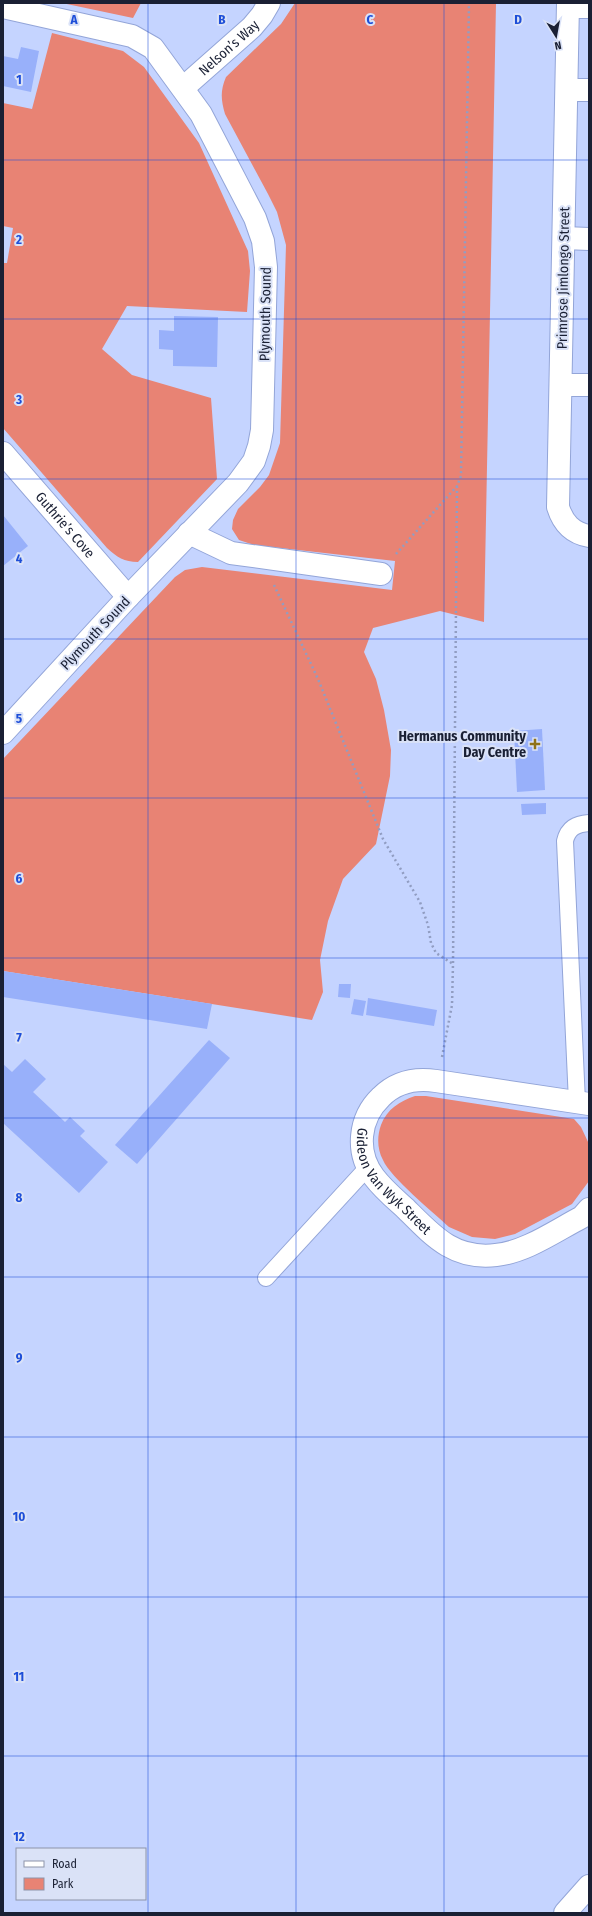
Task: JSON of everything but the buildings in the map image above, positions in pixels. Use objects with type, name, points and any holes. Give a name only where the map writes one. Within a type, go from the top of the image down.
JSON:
[{"type":"street","name":"Nelson’s Way","points":[[183,88],[252,27],[262,16],[269,3]]},
{"type":"street","name":"Primrose Jimlongo Street","points":[[575,6],[567,90],[558,507],[566,524],[573,530],[589,536]]},
{"type":"street","name":"Plymouth Sound","points":[[3,7],[132,36],[153,48],[201,114],[255,218],[262,241],[266,267],[262,430],[259,446],[247,473],[128,597],[3,733]]},
{"type":"street","points":[[567,90],[589,90]]},
{"type":"street","points":[[564,238],[589,239]]},
{"type":"street","points":[[561,385],[589,385]]},
{"type":"street","name":"Guthrie’s Cove","points":[[3,453],[128,597]]},
{"type":"street","points":[[190,533],[231,553],[378,573]]},
{"type":"street","name":"Gideon Van Wyk Street","points":[[583,1103],[436,1080],[412,1080],[398,1084],[386,1092],[376,1102],[368,1114],[362,1134],[363,1154],[368,1167],[379,1183],[439,1241],[468,1253],[496,1255],[521,1249],[582,1217],[589,1209]]},
{"type":"street","points":[[565,1913],[589,1886]]},
{"type":"lane","points":[[583,1103],[565,841],[569,830],[575,826],[589,823]]},
{"type":"lane","points":[[266,1278],[368,1167]]},
{"type":"path","points":[[378,573],[457,486],[461,476],[463,435],[469,3]]},
{"type":"path","points":[[436,1080],[446,1040],[452,1005],[457,486]]},
{"type":"path","points":[[264,558],[274,585],[318,679],[383,838],[420,902],[428,925],[430,943],[436,953],[453,964]]},
{"type":"green space","points":[[62,3],[141,3],[133,18]]},
{"type":"green space","points":[[295,3],[496,3],[484,622],[440,611],[373,628],[364,652],[376,679],[384,710],[391,750],[390,776],[376,844],[343,879],[328,921],[320,960],[323,992],[312,1020],[3,971],[3,759],[175,577],[185,570],[202,567],[392,590],[395,561],[254,545],[239,540],[232,529],[233,520],[238,509],[260,487],[269,475],[280,443],[286,245],[277,212],[225,114],[222,91],[226,77],[281,24]]},
{"type":"green space","points":[[52,33],[123,51],[144,67],[199,143],[248,251],[250,271],[247,312],[127,306],[102,349],[132,375],[211,398],[217,479],[138,562],[121,558],[107,548],[3,428],[3,263],[7,263],[13,228],[3,226],[3,103],[32,109]]},
{"type":"green space","points":[[415,1096],[426,1096],[574,1119],[581,1127],[589,1144],[589,1181],[572,1204],[515,1234],[495,1239],[472,1237],[449,1227],[394,1176],[383,1160],[380,1151],[378,1142],[379,1134],[381,1125],[387,1114],[404,1100]]},
{"type":"place","name":"Hermanus Community Day Centre","points":[[535,744]]}]
